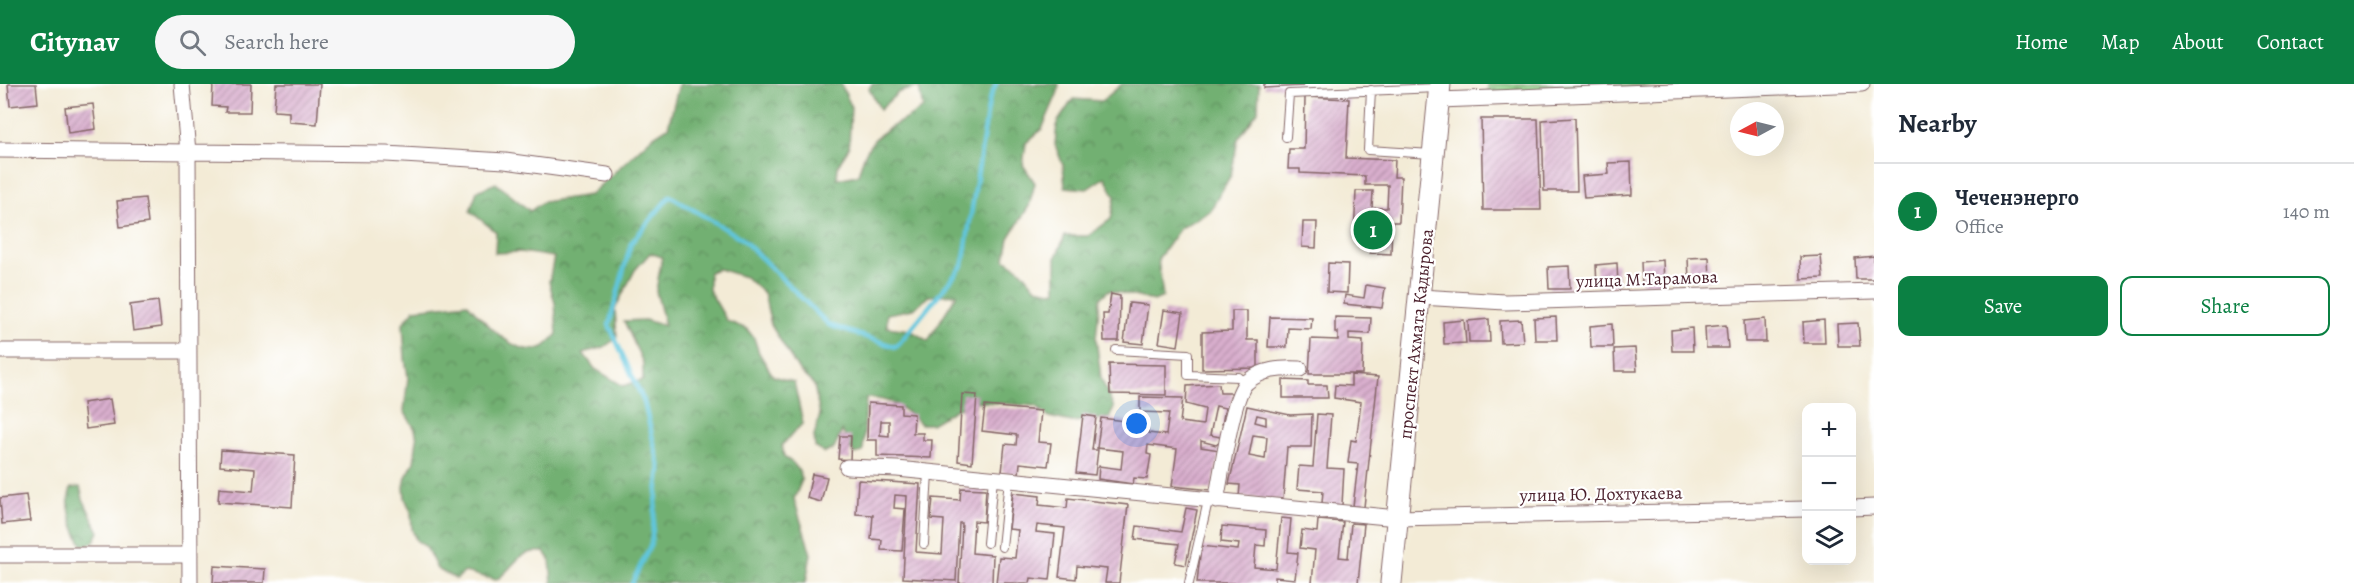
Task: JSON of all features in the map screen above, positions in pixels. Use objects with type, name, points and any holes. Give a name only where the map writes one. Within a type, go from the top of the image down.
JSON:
[{"type":"main road","name":"проспект Ахмата Кадырова","points":[[1390,583],[1439,91]]},
{"type":"street","points":[[182,84],[188,152],[190,583]]},
{"type":"street","points":[[1439,91],[1862,84]]},
{"type":"street","points":[[0,150],[386,154],[505,161],[607,175]]},
{"type":"street","name":"улица М.Тарамова","points":[[1420,297],[1504,302],[1874,291]]},
{"type":"street","points":[[0,351],[189,351]]},
{"type":"street","points":[[1212,501],[1236,402],[1245,383],[1258,374],[1279,368],[1300,369]]},
{"type":"street","name":"улица Ю. Дохтукаева","points":[[847,467],[993,478],[1397,519],[1802,509]]},
{"type":"street","points":[[1856,508],[1874,507]]},
{"type":"street","points":[[0,555],[190,555]]},
{"type":"lane","points":[[1371,90],[1368,150],[1434,154]]},
{"type":"lane","points":[[1286,137],[1289,94],[1371,90],[1439,91]]},
{"type":"lane","points":[[1116,350],[1188,354],[1188,375],[1239,377],[1245,383]]},
{"type":"lane","points":[[924,544],[928,472]]},
{"type":"lane","points":[[987,543],[993,478]]},
{"type":"lane","points":[[1002,547],[1009,480]]},
{"type":"lane","points":[[1189,583],[1212,501]]},
{"type":"green space","points":[[679,84],[841,84],[851,106],[849,147],[838,166],[837,179],[858,175],[868,148],[874,140],[923,108],[919,87],[899,92],[880,109],[869,89],[872,84],[1059,84],[1058,92],[1042,129],[1026,143],[1023,165],[1035,183],[1029,206],[1009,238],[1005,259],[1022,271],[1036,288],[1056,292],[1056,257],[1065,236],[1088,236],[1111,219],[1115,197],[1105,177],[1087,189],[1065,187],[1063,165],[1055,145],[1057,123],[1073,99],[1102,101],[1122,84],[1259,84],[1258,111],[1238,139],[1231,175],[1210,211],[1180,228],[1158,259],[1163,297],[1154,301],[1109,290],[1100,298],[1096,338],[1101,378],[1114,408],[1109,418],[1072,422],[1049,417],[1036,406],[970,401],[931,424],[921,424],[896,405],[875,398],[866,398],[863,452],[854,454],[842,431],[834,449],[824,453],[815,447],[814,436],[820,415],[814,385],[799,371],[771,325],[764,293],[745,277],[719,269],[709,272],[709,290],[727,321],[747,329],[773,376],[794,382],[803,423],[782,445],[784,457],[793,463],[802,480],[794,499],[811,554],[806,583],[552,583],[550,560],[544,552],[527,553],[496,580],[465,572],[456,579],[437,569],[426,547],[416,540],[412,529],[411,512],[405,498],[406,477],[414,462],[417,439],[415,429],[404,411],[408,377],[403,323],[415,309],[467,303],[491,328],[511,343],[533,350],[545,346],[557,334],[555,303],[549,282],[554,257],[521,252],[495,253],[496,232],[470,211],[477,191],[496,183],[530,211],[543,202],[590,195],[652,137],[668,127]],"holes":[[[650,253],[662,257],[656,291],[665,326],[645,320],[624,321],[643,363],[643,380],[623,386],[595,369],[583,353],[604,347],[617,338],[615,309],[635,270]],[[957,294],[928,341],[910,330],[887,327],[887,314],[913,309],[929,296]]]},
{"type":"green space","points":[[1488,84],[1690,84],[1488,95]]},
{"type":"green space","points":[[80,487],[83,499],[99,532],[93,543],[82,545],[69,510],[71,488]]},
{"type":"building","points":[[8,84],[36,84],[38,103],[10,106]]},
{"type":"building","points":[[213,84],[251,84],[250,112],[225,112],[226,107],[212,106]]},
{"type":"building","points":[[276,84],[320,84],[317,124],[289,122],[289,112],[274,111]]},
{"type":"building","points":[[1264,84],[1303,84],[1303,86],[1264,88]]},
{"type":"building","points":[[1305,97],[1349,99],[1346,158],[1395,160],[1394,177],[1401,177],[1399,222],[1392,222],[1391,254],[1370,253],[1370,239],[1354,238],[1356,191],[1373,191],[1372,208],[1387,208],[1388,185],[1365,185],[1365,176],[1300,173],[1300,169],[1288,169],[1289,149],[1304,149]]},
{"type":"building","points":[[93,104],[96,129],[68,133],[65,107]]},
{"type":"building","points":[[1575,118],[1577,191],[1544,191],[1542,120]]},
{"type":"building","points":[[1481,119],[1538,119],[1541,210],[1483,210]]},
{"type":"building","points":[[1631,162],[1632,195],[1584,198],[1582,176],[1609,174],[1608,163]]},
{"type":"building","points":[[145,198],[148,223],[120,227],[117,201]]},
{"type":"building","points":[[1303,222],[1317,222],[1316,248],[1302,247]]},
{"type":"building","points":[[1821,256],[1823,278],[1801,279],[1800,257]]},
{"type":"building","points":[[1874,256],[1874,279],[1856,279],[1855,258]]},
{"type":"building","points":[[1709,257],[1710,280],[1689,280],[1688,258]]},
{"type":"building","points":[[1663,260],[1664,283],[1642,284],[1641,262]]},
{"type":"building","points":[[1328,263],[1348,264],[1347,293],[1327,292]]},
{"type":"building","points":[[1617,263],[1618,286],[1597,286],[1596,265]]},
{"type":"building","points":[[1569,266],[1570,289],[1549,289],[1548,267]]},
{"type":"building","points":[[1366,285],[1385,288],[1382,308],[1344,304],[1345,295],[1364,298]]},
{"type":"building","points":[[1111,294],[1120,296],[1119,341],[1104,341],[1103,314],[1108,314]]},
{"type":"building","points":[[158,301],[161,327],[133,331],[130,305]]},
{"type":"building","points":[[1129,303],[1148,305],[1143,344],[1124,342]]},
{"type":"building","points":[[1164,310],[1183,313],[1178,346],[1159,343]]},
{"type":"building","points":[[1232,311],[1247,311],[1247,340],[1258,340],[1258,368],[1202,369],[1202,332],[1232,331]]},
{"type":"building","points":[[1270,317],[1312,318],[1311,329],[1288,328],[1287,347],[1268,347]]},
{"type":"building","points":[[1335,317],[1371,318],[1370,334],[1349,333],[1349,340],[1363,341],[1362,374],[1309,374],[1311,339],[1338,340],[1338,332],[1335,332]]},
{"type":"building","points":[[1556,317],[1557,340],[1535,340],[1534,318]]},
{"type":"building","points":[[1489,319],[1490,342],[1469,342],[1468,321]]},
{"type":"building","points":[[1765,319],[1766,342],[1745,342],[1744,321]]},
{"type":"building","points":[[1464,320],[1466,343],[1444,344],[1443,322]]},
{"type":"building","points":[[1521,320],[1523,342],[1501,343],[1500,321]]},
{"type":"building","points":[[1824,320],[1825,343],[1804,343],[1803,322]]},
{"type":"building","points":[[1858,323],[1860,346],[1838,346],[1837,324]]},
{"type":"building","points":[[1612,324],[1613,347],[1591,347],[1590,326]]},
{"type":"building","points":[[1726,325],[1728,348],[1706,348],[1705,327]]},
{"type":"building","points":[[1692,328],[1693,351],[1672,351],[1671,330]]},
{"type":"building","points":[[1635,348],[1637,371],[1615,371],[1614,349]]},
{"type":"building","points":[[1109,364],[1166,365],[1166,395],[1110,394]]},
{"type":"building","points":[[1351,375],[1378,377],[1364,507],[1353,506],[1358,464],[1348,463],[1351,440],[1356,441],[1361,402],[1334,398],[1335,385],[1351,386]]},
{"type":"building","points":[[1283,380],[1308,381],[1308,385],[1327,385],[1328,398],[1283,398]]},
{"type":"building","points":[[1219,384],[1220,393],[1233,393],[1227,425],[1222,424],[1225,408],[1216,406],[1210,435],[1225,438],[1216,445],[1201,441],[1201,447],[1220,450],[1212,490],[1172,486],[1177,449],[1148,445],[1147,454],[1151,455],[1147,479],[1134,478],[1133,484],[1098,479],[1099,466],[1121,469],[1123,451],[1097,448],[1101,418],[1141,423],[1140,426],[1148,427],[1148,433],[1166,435],[1169,413],[1140,412],[1140,397],[1183,398],[1180,422],[1203,425],[1205,409],[1186,404],[1187,386]]},
{"type":"building","points":[[962,394],[977,395],[972,463],[958,461]]},
{"type":"building","points":[[110,399],[114,425],[86,429],[83,403]]},
{"type":"building","points":[[868,403],[901,405],[901,413],[914,414],[913,433],[923,433],[923,440],[932,440],[931,458],[877,456],[877,440],[867,440]],"holes":[[[881,421],[889,421],[889,436],[880,435]]]},
{"type":"building","points":[[985,406],[1041,411],[1038,442],[1051,443],[1048,466],[1020,463],[1019,474],[1002,472],[1005,444],[1016,445],[1017,435],[982,431]]},
{"type":"building","points":[[1247,406],[1290,415],[1312,414],[1311,447],[1287,447],[1283,500],[1239,497],[1240,485],[1229,484]],"holes":[[[1257,415],[1266,417],[1266,425],[1255,422]],[[1253,435],[1267,437],[1265,459],[1249,456]]]},
{"type":"building","points":[[1317,414],[1331,415],[1327,468],[1344,469],[1342,505],[1322,503],[1323,491],[1297,489],[1299,466],[1313,467]]},
{"type":"building","points":[[1083,415],[1096,417],[1092,450],[1098,450],[1095,475],[1076,473]]},
{"type":"building","points":[[840,436],[851,436],[850,460],[838,459]]},
{"type":"building","points":[[221,450],[295,455],[292,507],[218,502],[219,488],[253,491],[255,469],[220,466]]},
{"type":"building","points":[[812,474],[827,477],[821,502],[807,498]]},
{"type":"building","points":[[858,480],[920,484],[916,552],[942,554],[944,520],[931,519],[933,498],[960,500],[961,488],[986,489],[984,522],[974,521],[972,553],[993,555],[992,583],[959,583],[962,523],[959,523],[956,581],[903,578],[907,496],[895,495],[894,508],[905,509],[902,551],[881,550],[882,540],[871,539],[873,515],[856,514]]},
{"type":"building","points":[[1013,493],[1040,496],[1039,505],[1067,508],[1068,498],[1128,505],[1119,583],[1105,583],[1107,569],[1077,566],[1076,579],[1059,577],[1065,528],[1037,525],[1036,532],[1055,534],[1050,580],[1031,578],[1030,583],[996,583],[999,557],[1015,558],[1018,530],[1009,529]]},
{"type":"building","points":[[26,495],[30,521],[2,524],[0,498]]},
{"type":"building","points":[[1186,508],[1197,510],[1186,565],[1175,563],[1179,544],[1135,539],[1137,526],[1181,532]]},
{"type":"building","points":[[1281,518],[1291,519],[1288,552],[1298,553],[1295,579],[1275,577],[1275,583],[1197,583],[1201,546],[1238,550],[1239,544],[1221,542],[1222,526],[1266,530],[1265,546],[1256,545],[1254,567],[1276,569]]},
{"type":"building","points":[[1318,520],[1343,522],[1339,557],[1348,558],[1351,523],[1364,524],[1358,583],[1312,583],[1315,550],[1300,548],[1302,530],[1317,532]]},
{"type":"building","points":[[214,566],[265,569],[264,583],[213,583]]},
{"type":"waterway","points":[[632,583],[651,544],[660,469],[644,402],[609,325],[631,243],[670,196],[741,238],[829,325],[896,347],[963,265],[989,101],[996,84]]},
{"type":"place","name":"Чеченэнерго","points":[[1373,230]]}]
